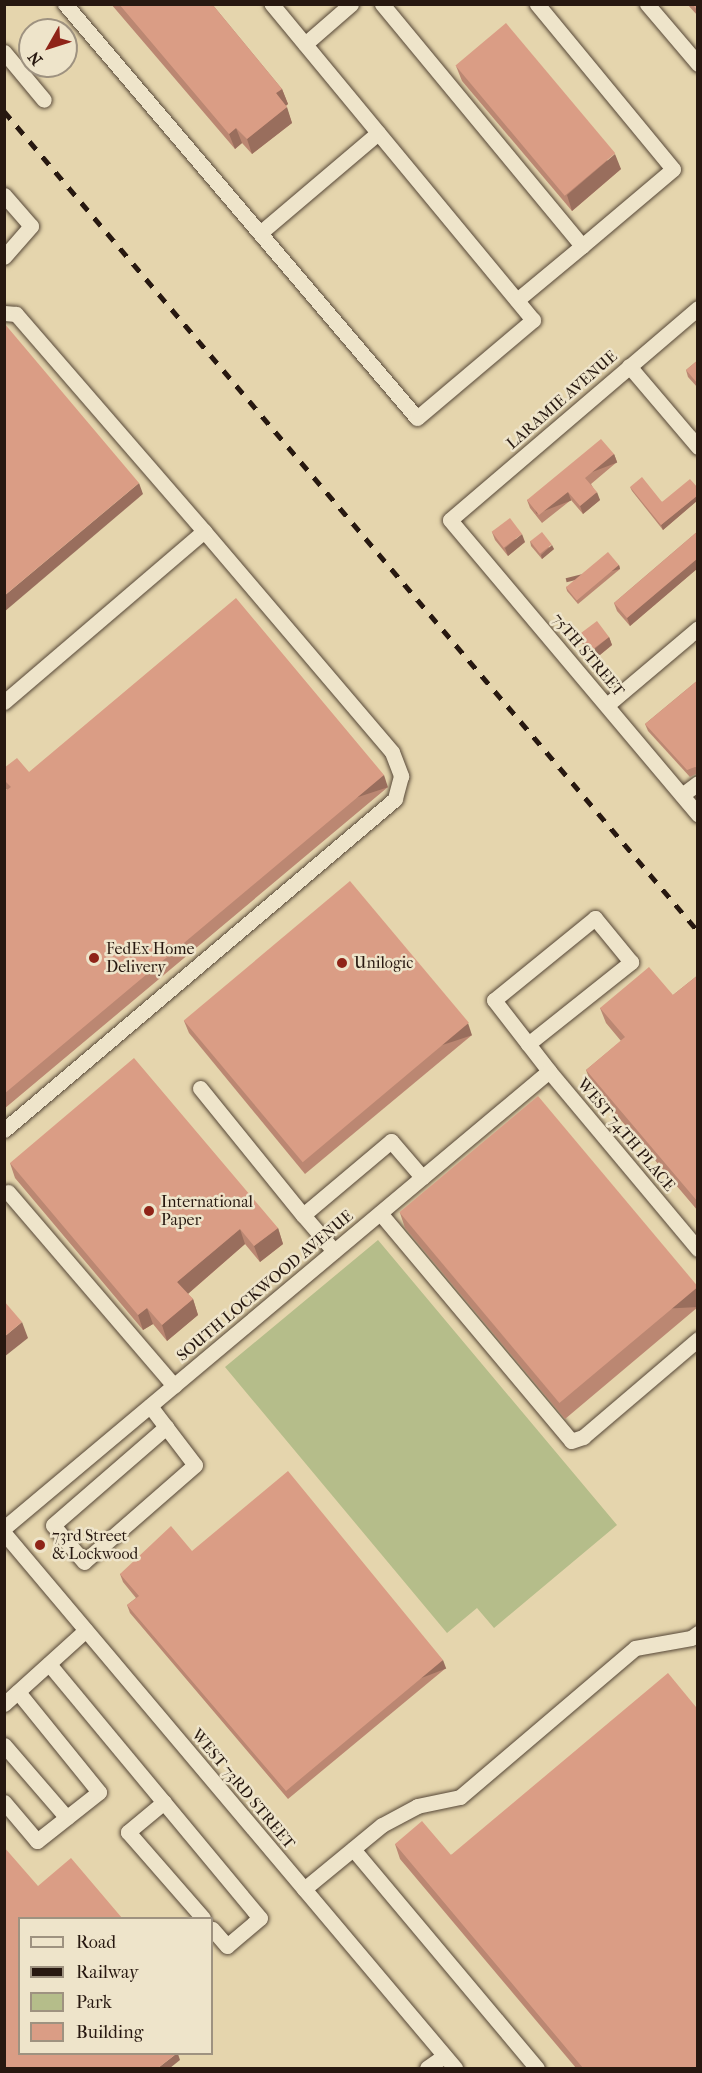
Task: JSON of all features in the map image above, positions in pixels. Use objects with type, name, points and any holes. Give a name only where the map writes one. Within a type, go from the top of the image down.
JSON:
[{"type":"street","points":[[65,4],[417,418],[533,320],[272,4]]},
{"type":"street","points":[[305,44],[351,4]]},
{"type":"street","points":[[382,4],[582,246]]},
{"type":"street","points":[[517,300],[674,169],[537,4]]},
{"type":"street","points":[[647,4],[698,64]]},
{"type":"street","points":[[4,52],[44,100]]},
{"type":"street","points":[[260,233],[378,133]]},
{"type":"street","points":[[4,195],[31,226],[4,257]]},
{"type":"street","name":"LARAMIE AVENUE","points":[[450,520],[698,308]]},
{"type":"street","points":[[4,313],[16,314],[392,752],[400,770],[400,788],[395,799],[4,1130]]},
{"type":"street","points":[[629,366],[698,447]]},
{"type":"street","name":"75TH STREET","points":[[450,520],[698,814]]},
{"type":"street","points":[[4,702],[204,531]]},
{"type":"street","points":[[607,705],[698,628]]},
{"type":"street","points":[[682,795],[698,783]]},
{"type":"street","name":"WEST 74TH PLACE","points":[[528,1044],[631,962],[595,918],[494,1000],[528,1044],[549,1071],[698,1249]]},
{"type":"street","name":"SOUTH LOCKWOOD AVENUE","points":[[4,1530],[549,1071]]},
{"type":"street","points":[[200,1088],[334,1251]]},
{"type":"street","points":[[303,1215],[391,1141],[422,1178]]},
{"type":"street","points":[[8,1192],[174,1386]]},
{"type":"street","points":[[380,1213],[571,1441],[583,1437],[698,1339]]},
{"type":"street","points":[[150,1406],[166,1427],[195,1466],[84,1562],[53,1525],[166,1427]]},
{"type":"street","name":"WEST 73RD STREET","points":[[4,1530],[455,2068]]},
{"type":"street","points":[[4,1704],[86,1630]]},
{"type":"street","points":[[304,1889],[382,1825],[417,1806],[460,1797],[635,1648],[692,1638],[698,1633]]},
{"type":"street","points":[[49,1664],[260,1918],[227,1946],[213,1930]]},
{"type":"street","points":[[4,1802],[37,1841],[99,1792],[18,1692]]},
{"type":"street","points":[[4,1745],[67,1818]]},
{"type":"street","points":[[164,1802],[128,1832],[202,1917]]},
{"type":"street","points":[[353,1849],[537,2068]]},
{"type":"street","points":[[428,2068],[444,2055]]},
{"type":"green space","points":[[378,1240],[617,1525],[494,1628],[477,1608],[447,1633],[225,1367]]},
{"type":"building","points":[[119,4],[212,4],[282,89],[276,93],[287,107],[247,139],[236,128],[229,134]]},
{"type":"building","points":[[506,23],[615,153],[565,196],[455,65]]},
{"type":"building","points":[[4,323],[139,483],[4,596]]},
{"type":"building","points":[[698,360],[698,384],[686,370]]},
{"type":"building","points":[[601,439],[614,454],[585,478],[597,492],[580,506],[568,492],[539,515],[527,500]]},
{"type":"building","points":[[642,477],[662,502],[690,479],[698,488],[698,495],[661,525],[630,487]]},
{"type":"building","points":[[510,518],[522,534],[504,548],[492,532]]},
{"type":"building","points":[[698,531],[698,558],[627,618],[614,603]]},
{"type":"building","points":[[542,532],[552,545],[540,554],[530,541]]},
{"type":"building","points":[[608,552],[619,565],[577,600],[566,587]]},
{"type":"building","name":"FedEx Home Delivery","points":[[236,598],[384,775],[4,1094],[4,792],[11,787],[4,780],[4,768],[17,758],[29,772]]},
{"type":"building","points":[[597,621],[609,637],[591,651],[579,635]]},
{"type":"building","points":[[698,680],[698,768],[687,770],[645,724]]},
{"type":"building","name":"Unilogic","points":[[350,881],[469,1023],[303,1162],[184,1020]]},
{"type":"building","points":[[649,967],[673,995],[698,975],[698,1202],[586,1070],[625,1037],[600,1008]]},
{"type":"building","name":"International Paper","points":[[134,1058],[278,1228],[254,1246],[240,1229],[177,1282],[193,1299],[162,1325],[147,1308],[138,1315],[10,1163]]},
{"type":"building","points":[[538,1096],[698,1287],[559,1403],[399,1212]]},
{"type":"building","points":[[4,1301],[22,1322],[4,1337]]},
{"type":"building","points":[[288,1471],[443,1660],[286,1791],[127,1605],[139,1596],[120,1574],[171,1526],[192,1551]]},
{"type":"building","points":[[668,1673],[696,1707],[698,1706],[698,2068],[583,2068],[395,1844],[422,1821],[451,1855]]},
{"type":"building","points":[[4,1847],[38,1886],[71,1858],[121,1917],[18,1917],[18,2055],[175,2055],[158,2068],[4,2068]]},
{"type":"railway","points":[[4,111],[698,931]]},
{"type":"place","name":"FedEx Home Delivery","points":[[94,958]]},
{"type":"place","name":"Unilogic","points":[[342,963]]},
{"type":"place","name":"International Paper","points":[[149,1211]]},
{"type":"place","name":"73rd Street & Lockwood","points":[[40,1545]]}]
